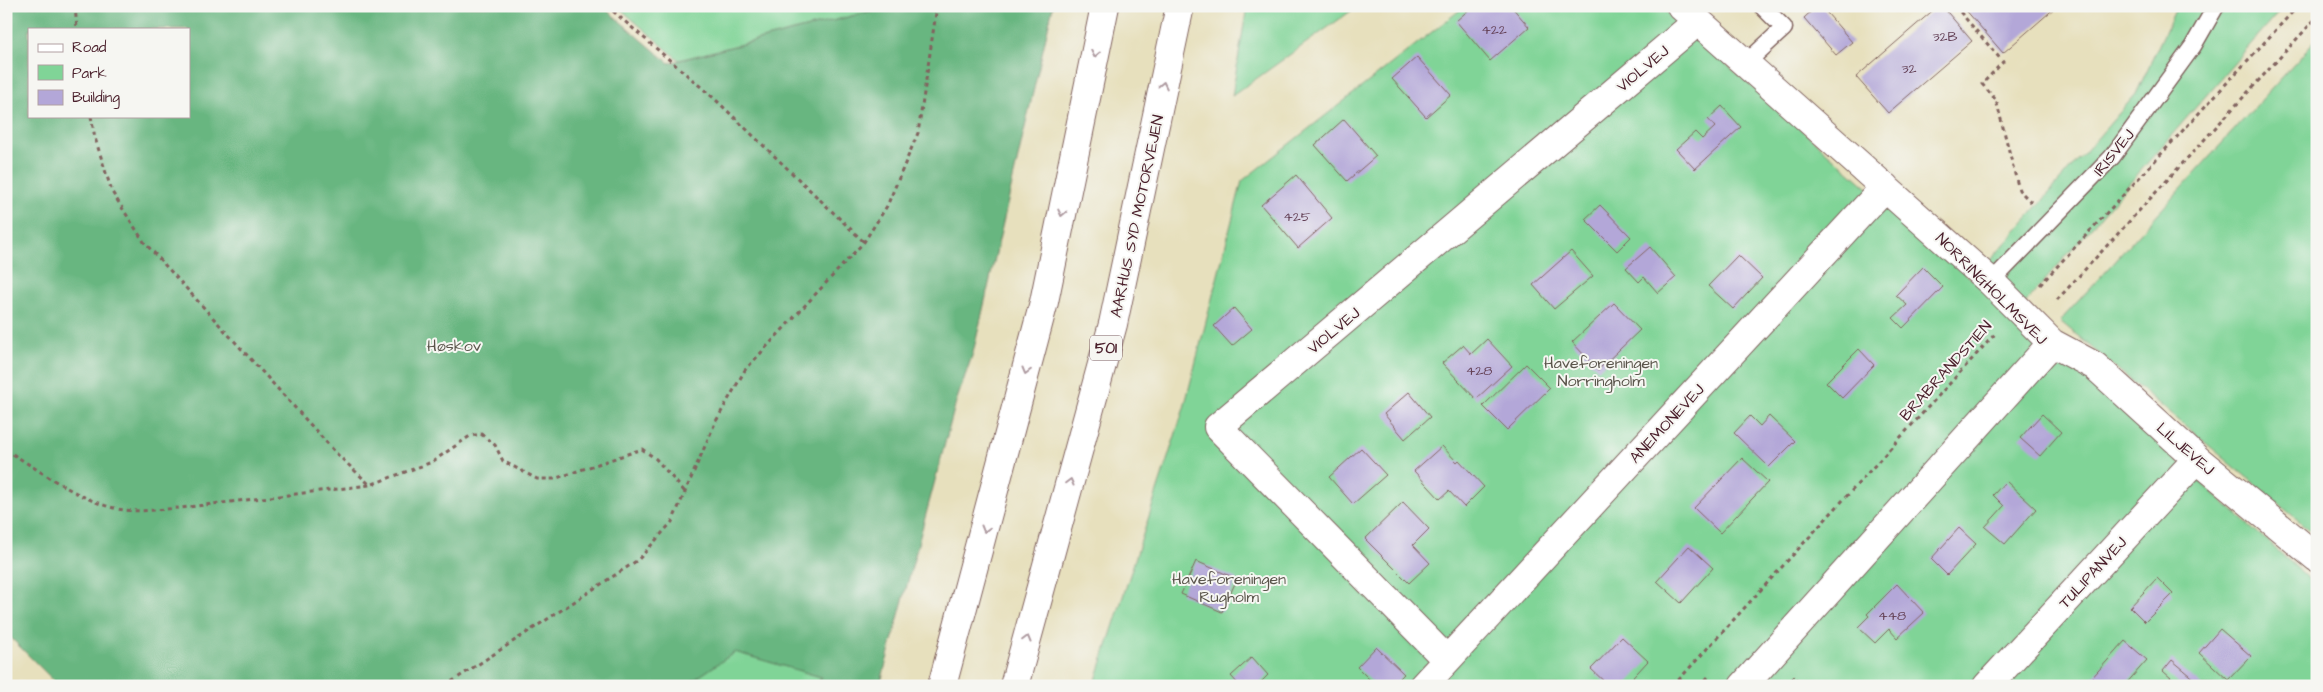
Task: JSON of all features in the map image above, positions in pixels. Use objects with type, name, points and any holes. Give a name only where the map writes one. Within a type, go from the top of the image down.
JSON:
[{"type":"main road","points":[[942,686],[1044,302],[1105,6]]},
{"type":"main road","name":"AARHUS SYD MOTORVEJEN","points":[[1014,686],[1113,324],[1180,6]]},
{"type":"main road","name":"NORRINGHOLMSVEJ","points":[[1689,14],[1990,282],[2052,344],[1743,686]]},
{"type":"main road","name":"VIOLVEJ","points":[[1448,660],[1218,426],[1689,14]]},
{"type":"main road","name":"ANEMONEVEJ","points":[[1423,686],[1885,187]]},
{"type":"main road","name":"LILJEVEJ","points":[[2052,344],[2095,366],[2197,459],[2317,558]]},
{"type":"main road","name":"TULIPANVEJ","points":[[1987,686],[2197,459]]},
{"type":"lane","points":[[1746,64],[1784,28],[1762,6]]},
{"type":"lane","name":"IRISVEJ","points":[[1990,282],[2112,157],[2193,46],[2216,6]]},
{"type":"path","points":[[75,6],[77,28]]},
{"type":"path","points":[[607,6],[716,100],[864,242]]},
{"type":"path","points":[[445,686],[638,560],[672,522],[715,423],[745,370],[864,242],[887,206],[918,133],[937,6]]},
{"type":"path","points":[[1955,6],[2003,62],[1982,84],[1996,100],[2019,190],[2049,223]]},
{"type":"path","name":"BRABRANDSTIEN","points":[[1673,686],[2298,6]]},
{"type":"path","points":[[92,118],[95,138],[112,192],[144,242],[338,455],[370,485]]},
{"type":"path","points":[[6,450],[92,502],[120,509],[180,508],[370,485],[432,462],[470,436],[482,434],[495,445],[502,461],[537,479],[554,479],[642,449],[656,459],[685,492]]},
{"type":"green space","name":"Høskov","points":[[6,6],[602,6],[669,63],[891,6],[1053,6],[973,353],[956,402],[880,686],[818,686],[821,677],[735,652],[685,686],[59,686],[6,633]]},
{"type":"green space","points":[[617,6],[891,6],[679,60]]},
{"type":"green space","points":[[1247,6],[1358,6],[1232,96]]},
{"type":"green space","name":"Haveforeningen Norringholm","points":[[1465,6],[1660,6],[1973,280],[2136,94],[2177,6],[2284,6],[2015,315],[2317,586],[2317,686],[1094,686],[1184,408],[1242,181]]},
{"type":"green space","points":[[2317,39],[2317,536],[2060,321]]},
{"type":"green space","points":[[735,652],[821,677],[818,686],[685,686]]},
{"type":"building","points":[[1473,6],[1511,6],[1529,27],[1490,61],[1456,21]]},
{"type":"building","points":[[1817,6],[1821,6],[1852,42],[1836,55],[1804,18]]},
{"type":"building","points":[[1938,6],[1942,6],[1972,41],[1888,113],[1856,77]]},
{"type":"building","points":[[1966,6],[2057,6],[2003,53],[1964,8]]},
{"type":"building","points":[[1417,57],[1451,95],[1426,117],[1392,79]]},
{"type":"building","points":[[1722,106],[1741,127],[1695,169],[1676,149],[1695,132],[1702,139],[1715,127],[1708,119]]},
{"type":"building","points":[[1344,119],[1376,156],[1347,181],[1315,145]]},
{"type":"building","points":[[1296,175],[1332,218],[1298,248],[1261,205]]},
{"type":"building","points":[[1600,205],[1631,237],[1617,251],[1585,219]]},
{"type":"building","points":[[1650,247],[1676,277],[1658,293],[1644,277],[1639,282],[1626,268]]},
{"type":"building","points":[[1571,251],[1593,276],[1554,309],[1533,285]]},
{"type":"building","points":[[1738,255],[1762,278],[1733,309],[1708,286]]},
{"type":"building","points":[[1923,267],[1943,287],[1903,328],[1893,318],[1907,305],[1896,295]]},
{"type":"building","points":[[1614,303],[1640,330],[1598,370],[1572,342]]},
{"type":"building","points":[[1234,308],[1252,329],[1232,346],[1214,326]]},
{"type":"building","points":[[1487,339],[1512,366],[1476,399],[1442,363],[1463,345],[1471,354]]},
{"type":"building","points":[[1859,349],[1874,365],[1842,398],[1826,382]]},
{"type":"building","points":[[1526,364],[1550,388],[1507,430],[1483,406]]},
{"type":"building","points":[[1409,392],[1430,417],[1405,439],[1384,414]]},
{"type":"building","points":[[2042,414],[2061,432],[2040,456],[2020,438]]},
{"type":"building","points":[[1750,416],[1760,426],[1769,416],[1795,441],[1769,467],[1734,433]]},
{"type":"building","points":[[1442,446],[1457,462],[1459,460],[1484,487],[1464,507],[1449,491],[1440,499],[1414,471]]},
{"type":"building","points":[[1361,448],[1386,475],[1353,504],[1329,477]]},
{"type":"building","points":[[1742,458],[1768,482],[1720,533],[1694,508]]},
{"type":"building","points":[[2006,481],[2036,509],[2005,544],[1985,527],[2004,506],[1993,495]]},
{"type":"building","points":[[1403,502],[1429,529],[1413,545],[1430,563],[1409,583],[1365,539]]},
{"type":"building","points":[[1959,528],[1976,544],[1947,575],[1931,559]]},
{"type":"building","points":[[1689,546],[1713,568],[1681,603],[1657,581]]},
{"type":"building","points":[[1196,561],[1237,579],[1222,612],[1181,594]]},
{"type":"building","points":[[2157,578],[2173,594],[2145,622],[2130,607]]},
{"type":"building","points":[[1897,584],[1924,613],[1897,638],[1889,629],[1875,643],[1858,627],[1869,616],[1867,614]]},
{"type":"building","points":[[2220,629],[2251,656],[2228,680],[2199,653]]},
{"type":"building","points":[[1622,637],[1648,661],[1625,686],[1609,686],[1591,669]]},
{"type":"building","points":[[2125,641],[2147,660],[2124,686],[2095,686],[2089,681]]},
{"type":"building","points":[[1376,647],[1404,674],[1392,686],[1376,686],[1357,667]]},
{"type":"building","points":[[1252,657],[1268,675],[1257,686],[1240,686],[1231,676]]},
{"type":"building","points":[[2172,660],[2203,686],[2180,686],[2163,671]]},
{"type":"building","points":[[1794,676],[1804,686],[1785,686]]},
{"type":"park label","name":"Haveforeningen Rugholm","points":[[1229,587]]}]
